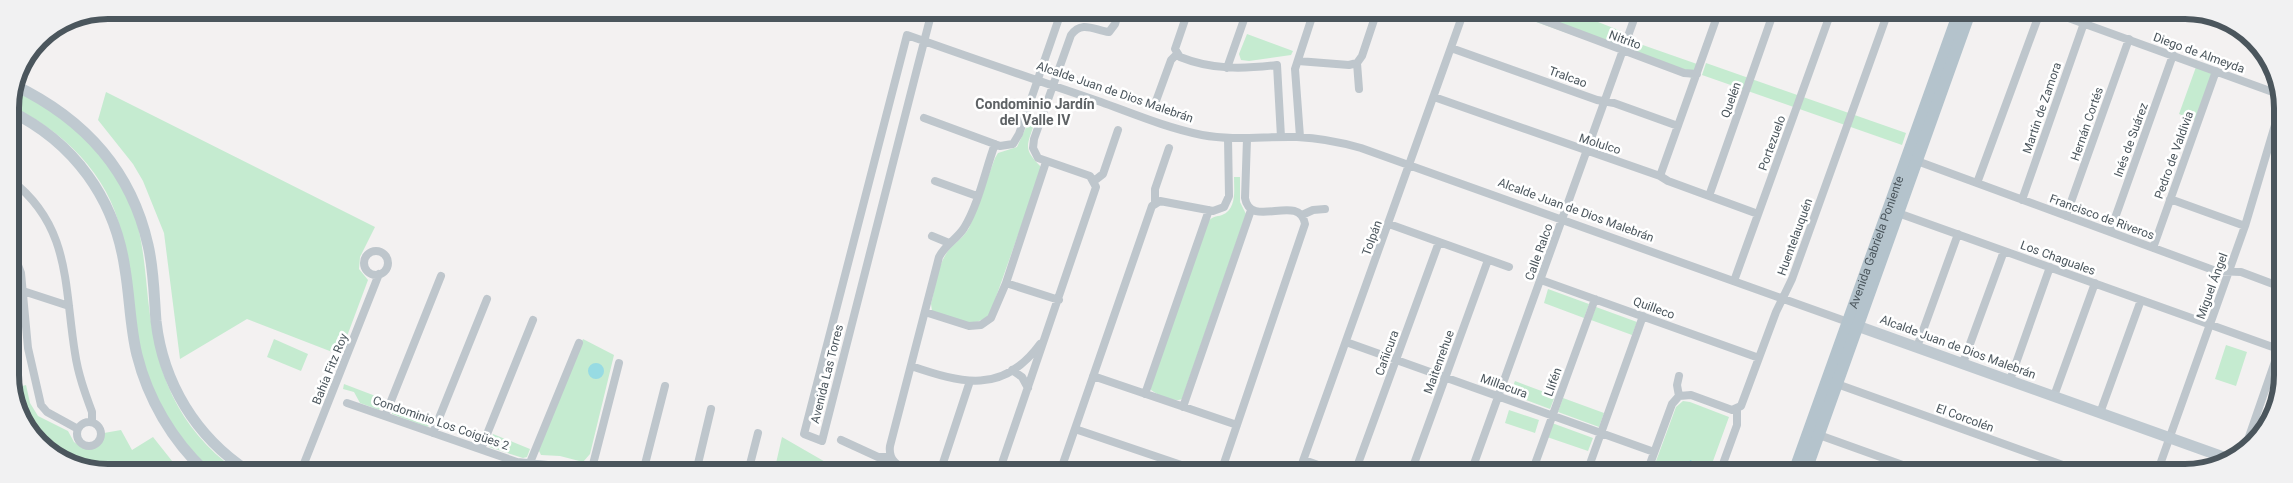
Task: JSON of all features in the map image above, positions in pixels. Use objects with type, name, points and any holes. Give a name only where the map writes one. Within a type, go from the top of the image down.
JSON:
[{"type":"main road","name":"Avenida Gabriela Poniente","points":[[1808,464],[1837,384],[1853,324],[1954,19]]},
{"type":"main road","name":"Avenida Gabriela Poniente","points":[[1797,464],[1898,213],[1968,19]]},
{"type":"main road","points":[[21,89],[43,100],[72,120],[105,154],[125,183],[138,211],[148,242],[158,335],[164,361],[172,383],[184,407],[202,432],[238,464]]},
{"type":"main road","points":[[19,116],[44,130],[69,151],[88,174],[103,198],[120,242],[126,271],[134,343],[146,384],[170,429],[198,464]]},
{"type":"main road","name":"Alcalde Juan de Dios Malebrán","points":[[1853,324],[2221,456]]},
{"type":"street","name":"Avenida Las Torres","points":[[907,35],[804,434],[822,441],[930,19]]},
{"type":"street","points":[[924,118],[995,144],[1006,146],[1012,144],[1017,138],[1058,21],[1057,19]]},
{"type":"street","points":[[1002,464],[1095,191],[1094,181],[1086,175],[1046,162],[1036,155],[1033,144],[1074,31],[1078,28],[1090,27],[1108,32],[1117,19]]},
{"type":"street","points":[[1156,101],[1171,60],[1176,54],[1177,44],[1185,19]]},
{"type":"street","points":[[1227,68],[1244,19]]},
{"type":"street","points":[[1300,137],[1295,78],[1298,61],[1311,19]]},
{"type":"street","points":[[1359,88],[1357,63],[1362,56],[1374,19]]},
{"type":"street","name":"Tolpán","points":[[1302,464],[1461,19]]},
{"type":"street","name":"Nitrito","points":[[1540,19],[1684,73],[1697,74]]},
{"type":"street","name":"Calle Ralco","points":[[1474,464],[1634,19]]},
{"type":"street","points":[[1660,176],[1716,19]]},
{"type":"street","name":"Quelén","points":[[1709,196],[1772,19]]},
{"type":"street","name":"Portezuelo","points":[[1734,282],[1828,19]]},
{"type":"street","name":"Huentelauquén","points":[[1723,464],[1738,422],[1737,410],[1742,404],[1792,279],[1885,19]]},
{"type":"street","points":[[1977,183],[2037,19]]},
{"type":"street","name":"Diego de Almeyda","points":[[2072,19],[2273,92]]},
{"type":"street","name":"Martín de Zamora","points":[[2022,200],[2084,23]]},
{"type":"street","name":"Alcalde Juan de Dios Malebrán","points":[[907,35],[1176,128],[1228,138],[1300,137],[1348,144],[1853,324]]},
{"type":"street","name":"Hernán Cortés","points":[[2066,216],[2129,39]]},
{"type":"street","name":"Tralcao","points":[[1451,48],[1678,126]]},
{"type":"street","points":[[1176,54],[1202,66],[1227,68],[1277,65],[1281,137]]},
{"type":"street","name":"Inés de Suárez","points":[[2110,232],[2173,55]]},
{"type":"street","points":[[1298,61],[1349,65],[1357,63]]},
{"type":"street","name":"Pedro de Valdivia","points":[[2153,248],[2216,71]]},
{"type":"street","name":"Molulco","points":[[1434,97],[1575,148],[1587,150],[1660,176],[1668,181],[1758,214]]},
{"type":"street","name":"Miguel Ángel","points":[[2160,464],[2245,226],[2274,129]]},
{"type":"street","points":[[1094,181],[1103,174],[1118,130]]},
{"type":"street","points":[[1155,202],[1162,201],[1209,210],[1222,209],[1229,199],[1228,138]]},
{"type":"street","points":[[1183,407],[1251,210],[1245,198],[1247,139]]},
{"type":"street","points":[[890,457],[890,446],[939,257],[949,243],[964,228],[995,144]]},
{"type":"street","points":[[1063,464],[1151,208],[1155,202],[1155,189],[1169,148]]},
{"type":"street","name":"Francisco de Riveros","points":[[1917,161],[2216,271],[2241,272],[2274,284]]},
{"type":"street","points":[[924,312],[969,326],[981,325],[994,314],[1046,162]]},
{"type":"street","points":[[935,181],[976,196]]},
{"type":"street","points":[[19,188],[36,204],[52,228],[64,264],[75,355],[92,412],[92,422]]},
{"type":"street","points":[[2170,199],[2245,226]]},
{"type":"street","points":[[1302,216],[1313,210],[1325,209]]},
{"type":"street","points":[[1145,394],[1209,210]]},
{"type":"street","points":[[1224,464],[1304,229],[1302,216],[1293,210],[1258,212],[1251,210]]},
{"type":"street","name":"Los Chaguales","points":[[1898,213],[2274,348]]},
{"type":"street","points":[[1389,224],[1509,267]]},
{"type":"street","points":[[1917,347],[1958,234]]},
{"type":"street","points":[[932,236],[949,243]]},
{"type":"street","name":"Cañicura","points":[[1358,464],[1439,242]]},
{"type":"street","points":[[1963,363],[2004,251]]},
{"type":"street","name":"Maitenrehue","points":[[1414,464],[1488,260]]},
{"type":"street","points":[[19,267],[28,348],[41,405],[47,412],[78,429]]},
{"type":"street","points":[[2010,380],[2050,267]]},
{"type":"street","name":"Bahía Fitz Roy","points":[[303,464],[379,274]]},
{"type":"street","points":[[385,416],[441,276]]},
{"type":"street","name":"Quilleco","points":[[1541,280],[1759,358]]},
{"type":"street","points":[[1006,283],[1059,300]]},
{"type":"street","points":[[2054,396],[2095,283]]},
{"type":"street","points":[[23,291],[69,306]]},
{"type":"street","points":[[433,433],[487,298]]},
{"type":"street","name":"Llifén","points":[[1535,464],[1595,299]]},
{"type":"street","points":[[2100,413],[2141,300]]},
{"type":"street","points":[[1590,464],[1643,316]]},
{"type":"street","points":[[481,449],[533,320]]},
{"type":"street","points":[[911,366],[946,378],[970,382],[991,379],[1012,370],[1027,359],[1046,336]]},
{"type":"street","name":"Millacura","points":[[1346,342],[1654,452]]},
{"type":"street","points":[[529,464],[579,343]]},
{"type":"street","points":[[593,464],[619,363]]},
{"type":"street","points":[[2249,437],[2274,367]]},
{"type":"street","points":[[1012,370],[1022,377],[1028,388]]},
{"type":"street","points":[[1092,376],[1237,425]]},
{"type":"street","points":[[1679,376],[1677,385],[1679,396]]},
{"type":"street","points":[[943,464],[970,382]]},
{"type":"street","name":"El Corcolén","points":[[1837,384],[2060,464]]},
{"type":"street","points":[[645,464],[665,386]]},
{"type":"street","points":[[1650,464],[1673,401],[1679,396],[1687,394],[1732,410],[1737,410]]},
{"type":"street","name":"Condominio Los Coigües 2","points":[[347,403],[526,464]]},
{"type":"street","points":[[698,464],[711,409]]},
{"type":"street","points":[[92,422],[99,427],[100,436],[96,443],[83,444],[78,437],[78,429],[84,423],[92,422]]},
{"type":"street","points":[[1075,428],[1179,464]]},
{"type":"street","points":[[750,464],[758,433]]},
{"type":"street","points":[[1819,435],[1900,464]]},
{"type":"street","points":[[841,440],[878,457],[890,457],[897,464]]},
{"type":"street","points":[[1304,460],[1315,464]]},
{"type":"green space","points":[[1528,19],[1590,19],[1621,31],[1615,50]]},
{"type":"green space","points":[[1247,34],[1293,51],[1291,55],[1249,61],[1241,60],[1239,54]]},
{"type":"green space","points":[[1637,43],[1697,64],[1692,78],[1632,57]]},
{"type":"green space","points":[[1706,63],[1906,133],[1902,145],[1702,75]]},
{"type":"green space","points":[[2196,67],[2212,73],[2195,120],[2179,114]]},
{"type":"green space","points":[[106,92],[375,227],[360,257],[359,269],[368,280],[340,355],[247,319],[180,359],[164,233],[143,181],[133,164],[98,120]]},
{"type":"green space","points":[[21,93],[51,111],[85,138],[113,171],[124,190],[133,210],[139,232],[152,326],[164,374],[173,396],[198,436],[228,464],[205,464],[190,449],[162,407],[154,393],[143,364],[121,232],[115,211],[94,173],[80,156],[48,127],[19,111]]},
{"type":"green space","points":[[1028,123],[1034,125],[1028,143],[1029,152],[1041,167],[1041,170],[990,314],[977,322],[970,322],[954,319],[932,311],[931,304],[938,272],[948,250],[969,228],[998,153],[1017,147]]},
{"type":"green space","points":[[1234,177],[1240,177],[1240,202],[1246,214],[1182,399],[1166,398],[1151,390],[1151,386],[1208,222],[1227,212],[1232,204]]},
{"type":"green space","points":[[1548,289],[1589,304],[1584,318],[1544,303]]},
{"type":"green space","points":[[1596,307],[1637,322],[1632,335],[1591,320]]},
{"type":"green space","points":[[274,339],[308,354],[301,371],[267,357]]},
{"type":"green space","points":[[583,339],[614,355],[590,454],[583,462],[560,456],[541,455],[538,449]]},
{"type":"green space","points":[[2226,345],[2247,352],[2236,386],[2215,379]]},
{"type":"green space","points":[[1515,381],[1555,396],[1550,409],[1510,394]]},
{"type":"green space","points":[[344,384],[386,400],[379,410],[360,403],[354,392],[343,389]]},
{"type":"green space","points":[[26,385],[30,403],[38,416],[68,431],[74,442],[81,447],[95,445],[104,433],[121,430],[132,450],[153,437],[174,464],[90,463],[63,452],[45,438],[34,425],[23,404],[20,387]]},
{"type":"green space","points":[[1563,398],[1604,413],[1599,427],[1558,412]]},
{"type":"green space","points":[[1683,401],[1690,402],[1729,417],[1712,464],[1655,464],[1676,407]]},
{"type":"green space","points":[[392,406],[432,421],[427,427],[392,414]]},
{"type":"green space","points":[[1509,410],[1539,420],[1535,433],[1505,423]]},
{"type":"green space","points":[[1552,423],[1593,438],[1588,451],[1547,437]]},
{"type":"green space","points":[[493,434],[530,449],[527,457],[523,458],[489,447]]},
{"type":"green space","points":[[782,437],[829,464],[776,464]]},
{"type":"water","points":[[596,363],[602,365],[604,371],[602,377],[596,379],[590,377],[588,371],[590,365]]},
{"type":"water","points":[[1690,460],[1699,464],[1689,464]]},
{"type":"district","name":"Condominio Jardín del Valle IV","points":[[1035,112]]}]
